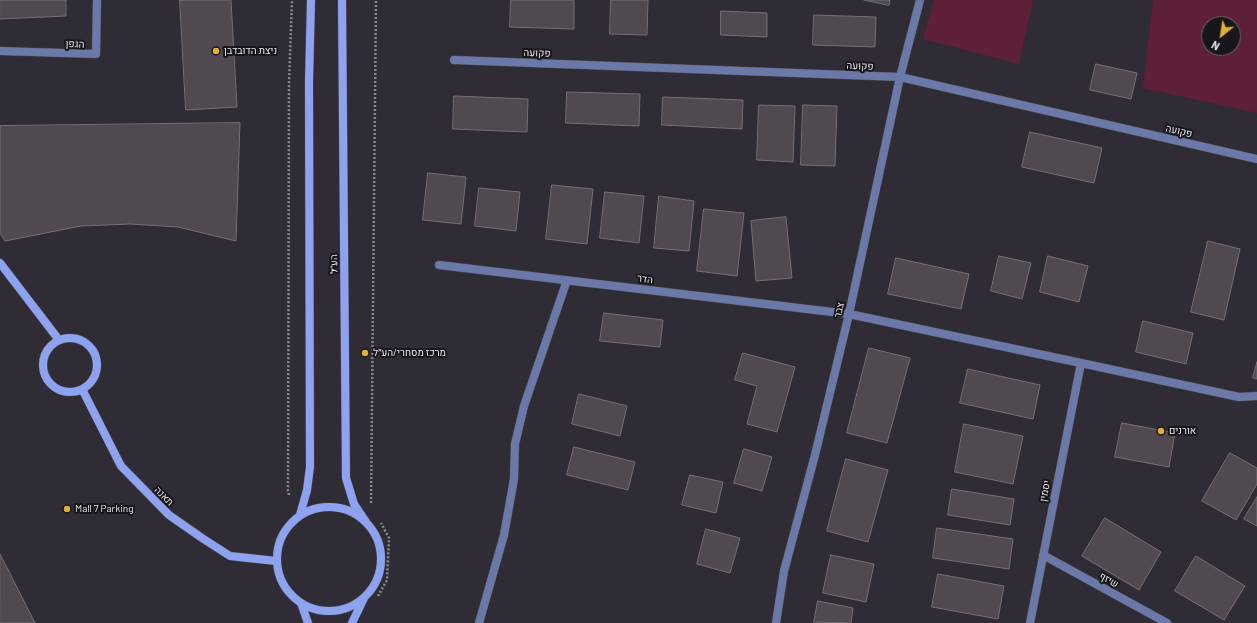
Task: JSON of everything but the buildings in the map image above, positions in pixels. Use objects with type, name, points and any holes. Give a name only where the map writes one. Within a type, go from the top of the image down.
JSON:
[{"type":"street","name":"הגפן","points":[[0,51],[96,54],[97,0]]},
{"type":"street","points":[[300,516],[307,490],[310,467],[309,83],[311,0]]},
{"type":"street","name":"הע\"ל","points":[[342,0],[346,478],[354,504],[366,522]]},
{"type":"street","name":"צבר","points":[[776,623],[784,571],[815,455],[849,314],[900,77],[920,0]]},
{"type":"street","name":"פקועה","points":[[454,60],[900,77],[1257,159]]},
{"type":"street","points":[[0,263],[59,340]]},
{"type":"street","name":"הדר","points":[[439,265],[849,314]]},
{"type":"street","points":[[479,623],[504,535],[514,479],[516,444],[524,406],[567,280]]},
{"type":"street","points":[[849,314],[1239,397],[1257,396]]},
{"type":"street","points":[[75,338],[83,340],[90,345],[94,352],[97,360],[97,369],[89,384],[82,389],[67,392],[59,390],[52,386],[44,372],[42,364],[47,349],[59,340],[75,338]]},
{"type":"street","name":"יסמין","points":[[1030,623],[1081,363]]},
{"type":"street","name":"תאנה","points":[[82,389],[121,466],[169,515],[230,556],[276,561]]},
{"type":"street","points":[[352,623],[364,598],[375,585],[380,569],[381,552],[376,536],[366,522],[355,514],[341,508],[327,507],[313,509],[300,516],[287,528],[279,543],[276,561],[280,577],[288,592],[301,603],[316,610],[333,612],[350,607],[364,598]]},
{"type":"street","name":"שיזף","points":[[1043,555],[1167,623]]},
{"type":"street","points":[[301,603],[308,623]]},
{"type":"path","points":[[292,0],[289,84],[288,491],[300,516]]},
{"type":"path","points":[[371,506],[376,0]]},
{"type":"path","points":[[375,601],[387,580],[388,573],[389,538],[378,519]]},
{"type":"shaded area","points":[[934,0],[1033,0],[1019,64],[923,39]]},
{"type":"shaded area","points":[[1153,0],[1257,0],[1257,113],[1143,88]]},
{"type":"place","name":"ניצת הדובדבן","points":[[216,51]]},
{"type":"place","name":"מרכז מסחרי/הע״ל","points":[[365,353]]},
{"type":"place","name":"אורנים","points":[[1161,431]]},
{"type":"place","name":"Mall 7 Parking","points":[[67,509]]}]
